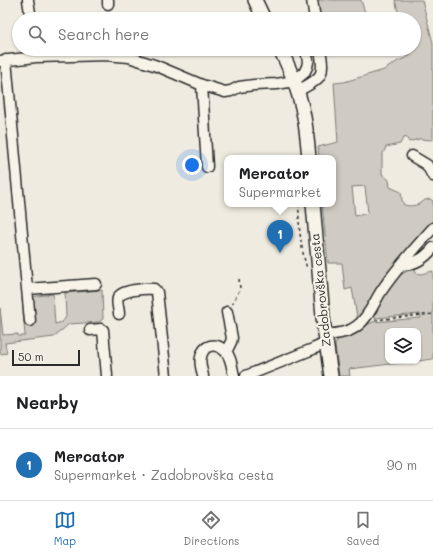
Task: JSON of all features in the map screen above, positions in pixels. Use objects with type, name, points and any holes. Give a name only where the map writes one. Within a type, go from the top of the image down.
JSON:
[{"type":"main road","points":[[254,0],[260,12]]},
{"type":"main road","points":[[283,56],[296,86],[304,117],[309,155]]},
{"type":"main road","name":"Zadobrovška cesta","points":[[313,207],[325,339],[330,376]]},
{"type":"street","points":[[28,0],[30,12]]},
{"type":"street","points":[[312,0],[314,12]]},
{"type":"street","points":[[22,56],[3,60],[28,289],[30,321]]},
{"type":"street","points":[[117,56],[129,57],[157,66],[202,85],[225,92],[239,87],[254,85],[277,84],[296,86],[316,81],[322,70],[323,63],[322,56]]},
{"type":"street","points":[[296,86],[307,67],[307,56]]},
{"type":"street","points":[[202,85],[207,167]]},
{"type":"street","points":[[412,156],[427,165],[433,176]]},
{"type":"street","points":[[246,376],[313,349],[325,339],[356,327],[363,320],[381,291],[433,228]]},
{"type":"street","points":[[402,265],[416,263],[433,248]]},
{"type":"street","points":[[28,289],[96,284]]},
{"type":"street","points":[[119,314],[117,299],[119,295],[146,288],[154,289],[157,292],[166,376]]},
{"type":"street","points":[[226,352],[232,338],[227,312]]},
{"type":"street","points":[[90,330],[103,330],[107,376]]},
{"type":"street","points":[[203,376],[200,359],[202,352],[208,346],[213,345],[224,349],[228,354],[234,376]]},
{"type":"path","name":"Zadobrovška cesta","points":[[299,207],[302,254],[307,268]]},
{"type":"path","points":[[227,312],[240,289],[239,278]]},
{"type":"path","points":[[363,320],[433,314]]},
{"type":"shaded area","points":[[315,0],[361,0],[365,12],[317,12]]},
{"type":"shaded area","points":[[395,0],[422,0],[433,43],[433,140],[419,139],[409,142],[406,137],[403,138],[400,144],[386,147],[382,156],[382,174],[389,180],[390,187],[401,192],[404,205],[415,205],[430,199],[433,201],[433,225],[358,323],[352,288],[345,290],[342,263],[328,263],[322,207],[336,207],[336,155],[319,155],[318,147],[338,142],[334,83],[344,82],[384,70],[398,61],[410,56],[421,56],[421,12],[398,12]],"holes":[[[365,186],[368,213],[355,216],[352,187]]]},
{"type":"shaded area","points":[[414,268],[416,273],[421,274],[433,271],[433,359],[421,361],[421,328],[385,328],[385,364],[391,364],[349,369],[350,376],[339,376],[335,345],[342,335],[373,322],[421,318],[420,314],[376,318],[372,316],[372,311],[395,278]]},
{"type":"shaded area","points":[[102,290],[103,319],[99,322],[69,324],[54,337],[5,343],[7,353],[0,354],[0,308],[3,335],[18,334],[18,336],[25,336],[22,298],[53,294],[55,324],[62,322],[66,317],[65,293]]},
{"type":"place","name":"Mercator","points":[[280,253]]}]
